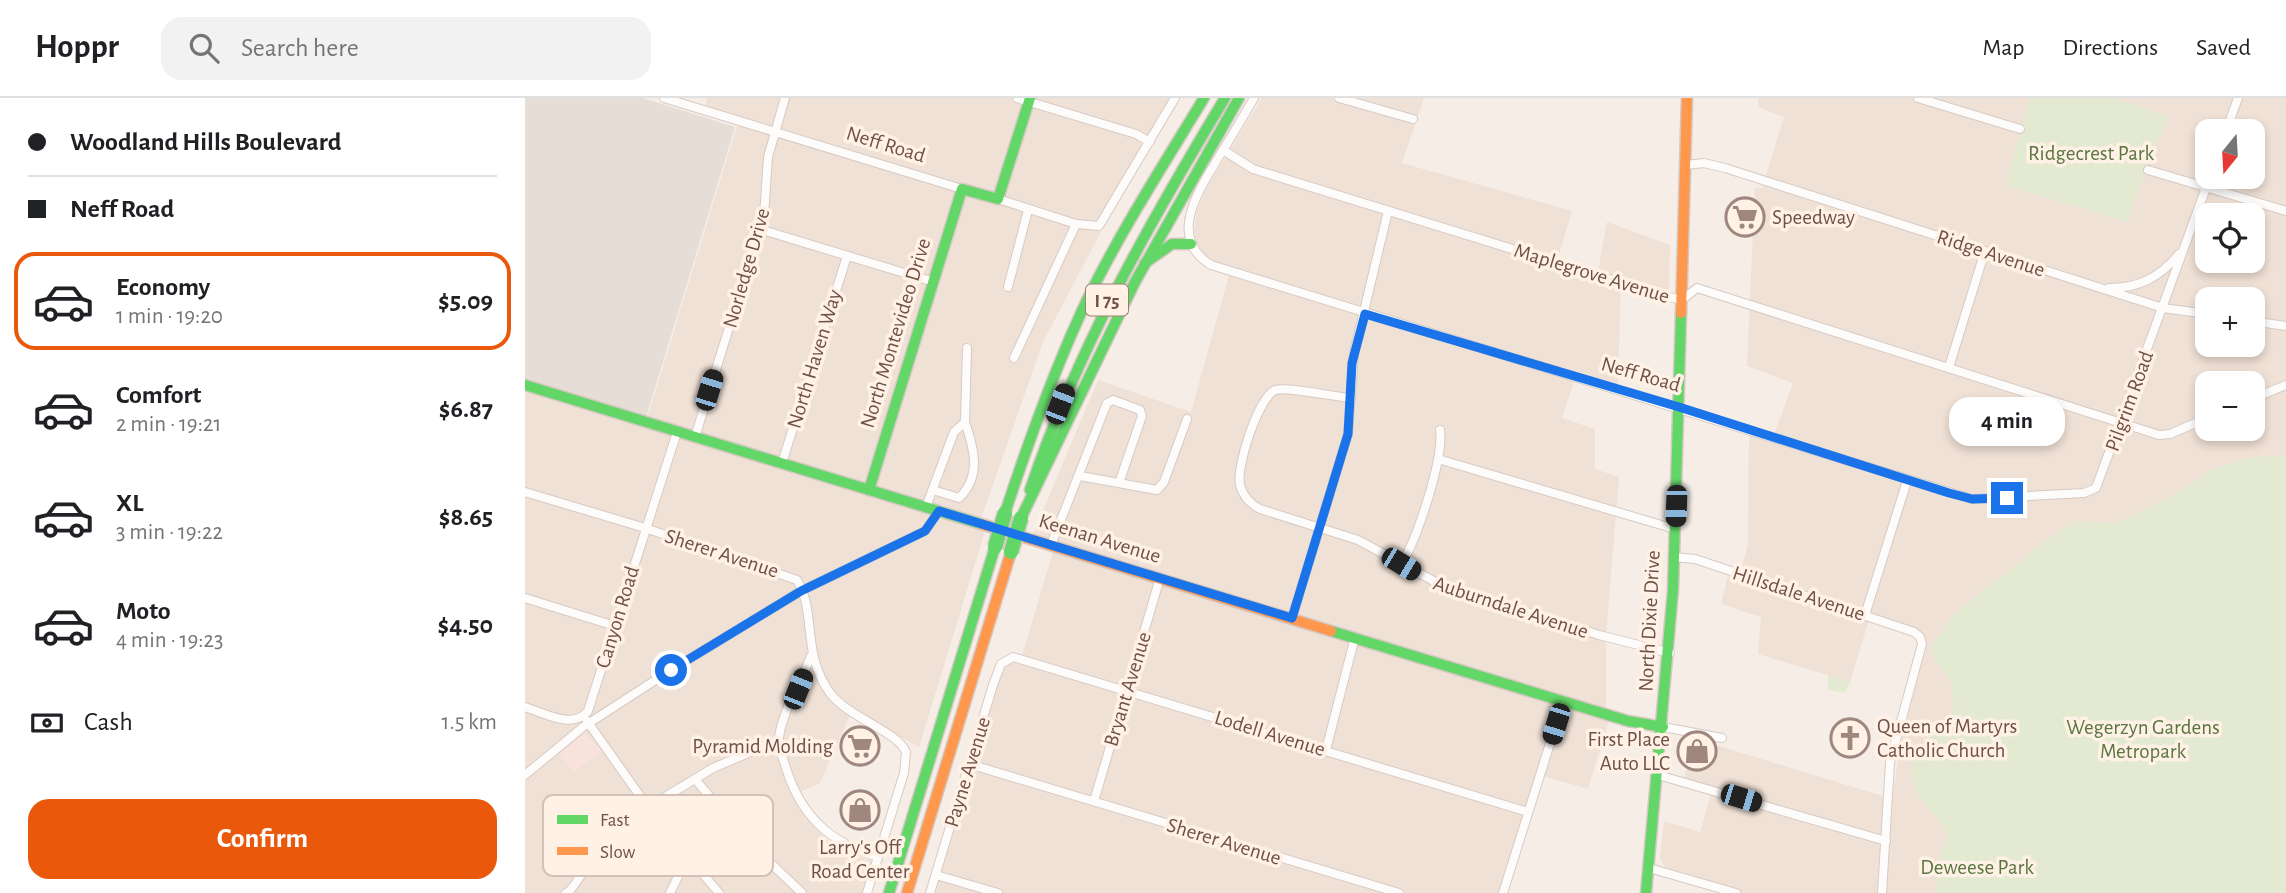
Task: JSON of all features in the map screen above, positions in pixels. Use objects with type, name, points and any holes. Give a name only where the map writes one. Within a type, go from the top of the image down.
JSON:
[{"type":"main road","name":"I 75","points":[[889,893],[1005,513],[1047,392],[1098,279],[1204,98]]},
{"type":"main road","name":"I 75","points":[[907,893],[1021,518],[1067,385],[1098,318],[1146,229],[1224,98]]},
{"type":"main road","points":[[1021,518],[1041,484],[1089,372],[1141,266],[1239,98]]},
{"type":"main road","name":"North Dixie Drive","points":[[1646,893],[1670,653],[1687,98]]},
{"type":"main road","points":[[998,199],[1025,99]]},
{"type":"main road","name":"Neff Road","points":[[962,189],[998,199]]},
{"type":"main road","name":"North Montevideo Drive","points":[[869,490],[962,189]]},
{"type":"main road","points":[[1141,266],[1172,244],[1191,244]]},
{"type":"main road","name":"Keenan Avenue","points":[[525,385],[1563,702],[1628,721],[1663,727]]},
{"type":"street","name":"Neff Road","points":[[664,98],[962,189]]},
{"type":"street","name":"Norledge Drive","points":[[695,437],[759,229],[766,198],[768,157],[785,98]]},
{"type":"street","points":[[1025,99],[1136,134],[1150,142],[1175,98]]},
{"type":"street","points":[[1191,244],[1188,223],[1194,201],[1254,98]]},
{"type":"street","points":[[1339,98],[1413,119]]},
{"type":"street","points":[[1918,98],[2020,129]]},
{"type":"street","points":[[2230,119],[2238,98]]},
{"type":"street","name":"Neff Road","points":[[998,199],[1076,224],[1097,227],[1103,222],[1150,142]]},
{"type":"street","name":"Maplegrove Avenue","points":[[1223,150],[1253,169],[1682,300],[1697,288],[2165,435],[2195,423]]},
{"type":"street","name":"Ridge Avenue","points":[[1686,165],[1703,163],[1725,169],[2163,308],[2195,312]]},
{"type":"street","points":[[2148,170],[2195,184]]},
{"type":"street","points":[[2163,308],[2205,189]]},
{"type":"street","points":[[2213,189],[2286,211]]},
{"type":"street","points":[[1008,287],[1028,210]]},
{"type":"street","points":[[1292,618],[1348,434],[1353,353],[1365,314],[1388,211]]},
{"type":"street","points":[[1014,358],[1076,224]]},
{"type":"street","points":[[759,229],[934,282]]},
{"type":"street","name":"Neff Road","points":[[1191,244],[1199,257],[1211,265],[1365,314],[1679,407],[1907,481],[1982,500],[2092,491]]},
{"type":"street","points":[[1949,367],[1985,251]]},
{"type":"street","points":[[2096,286],[2119,288],[2142,283],[2162,272],[2181,251]]},
{"type":"street","name":"North Haven Way","points":[[782,463],[847,256]]},
{"type":"street","name":"Pilgrim Road","points":[[2092,491],[2102,476],[2163,308]]},
{"type":"street","points":[[2265,323],[2286,326]]},
{"type":"street","points":[[933,490],[959,498],[967,491],[975,464],[975,451],[965,422],[967,348]]},
{"type":"street","points":[[2265,394],[2286,385]]},
{"type":"street","name":"Auburndale Avenue","points":[[1351,398],[1322,396],[1290,388],[1274,391],[1259,408],[1241,466],[1241,488],[1255,507],[1358,540],[1440,585],[1599,635],[1670,653]]},
{"type":"street","points":[[1051,545],[1107,403],[1116,400],[1140,410],[1142,416],[1119,483]]},
{"type":"street","points":[[1080,476],[1150,491],[1160,487],[1187,419]]},
{"type":"street","points":[[525,775],[581,721],[801,591],[925,531],[933,509],[933,490],[954,432],[965,422]]},
{"type":"street","points":[[1401,564],[1412,545],[1438,459],[1440,430]]},
{"type":"street","name":"Canyon Road","points":[[581,721],[615,626],[677,432]]},
{"type":"street","points":[[1438,459],[1675,528]]},
{"type":"street","points":[[1865,615],[1907,481]]},
{"type":"street","name":"Sherer Avenue","points":[[525,492],[792,576],[801,591],[811,656],[837,702],[904,746],[907,757],[904,773],[878,858]]},
{"type":"street","name":"Hillsdale Avenue","points":[[1674,557],[1695,559],[1865,615],[1914,632],[1920,637],[1922,644],[1892,749],[1886,841]]},
{"type":"street","name":"Bryant Avenue","points":[[1094,802],[1160,578]]},
{"type":"street","points":[[525,598],[615,626]]},
{"type":"street","points":[[1326,750],[1355,637]]},
{"type":"street","points":[[811,656],[779,740],[794,791],[815,823],[844,846],[878,858],[867,893]]},
{"type":"street","name":"Lodell Avenue","points":[[1011,657],[1126,689],[1528,812]]},
{"type":"street","name":"Payne Avenue","points":[[930,893],[997,674],[1003,662],[1011,657]]},
{"type":"street","points":[[1503,893],[1563,702]]},
{"type":"street","points":[[525,707],[581,721],[595,735],[639,795]]},
{"type":"street","points":[[1663,727],[1722,738]]},
{"type":"street","points":[[672,795],[736,757],[779,740]]},
{"type":"street","name":"Sherer Avenue","points":[[969,764],[1398,893]]},
{"type":"street","points":[[1658,775],[1886,841],[1882,893]]},
{"type":"street","points":[[695,779],[708,795]]},
{"type":"street","points":[[773,866],[802,893]]},
{"type":"street","points":[[1649,868],[1736,893]]},
{"type":"street","points":[[936,875],[998,893]]},
{"type":"street","points":[[569,892],[580,876]]},
{"type":"street","points":[[670,893],[678,876]]},
{"type":"street","points":[[703,876],[719,893]]},
{"type":"shaded area","points":[[525,98],[643,98],[735,127],[646,417],[525,381]]},
{"type":"shaded area","points":[[707,98],[1171,98],[1043,342],[981,519],[647,419],[740,116],[705,107]]},
{"type":"shaded area","points":[[1262,98],[1424,98],[1402,163],[1572,211],[1558,258],[1598,270],[1607,222],[1670,245],[1669,290],[1621,277],[1618,386],[1577,372],[1562,418],[1595,429],[1595,469],[1619,477],[1606,634],[1606,709],[1033,534],[1098,380],[1191,412],[1231,268],[1209,259],[1198,248],[1194,231],[1197,211],[1206,189]]},
{"type":"shaded area","points":[[1758,98],[2286,98],[2286,501],[1942,893],[1724,893],[1725,886],[1665,867],[1660,858],[1664,821],[1700,832],[1713,788],[1684,779],[1689,757],[1709,763],[1716,745],[1892,799],[1900,747],[1925,648],[1925,639],[1918,630],[1871,613],[1850,682],[1758,654],[1761,617],[1721,604],[1728,576],[1739,579],[1748,544],[1749,435],[1771,443],[1793,383],[1747,366],[1755,187],[1762,188],[1784,117],[1758,107]]},
{"type":"shaded area","points":[[525,389],[985,531],[919,747],[852,711],[820,783],[792,796],[806,819],[828,841],[847,853],[872,861],[862,893],[525,893]]},
{"type":"shaded area","points":[[1053,552],[1609,720],[1588,789],[1537,774],[1499,893],[935,893],[1002,670],[1007,664],[1020,662]]},
{"type":"shaded area","points":[[585,733],[602,751],[574,772],[559,754]]},
{"type":"green space","name":"Ridgecrest Park","points":[[2030,98],[2114,98],[2170,117],[2152,152],[2128,222],[2005,185]]},
{"type":"green space","name":"Wegerzyn Gardens Metropark","points":[[2286,455],[2286,893],[1937,893],[1936,868],[1947,835],[1913,786],[1911,774],[1918,751],[1953,711],[1951,681],[1936,662],[1930,648],[1952,616],[2046,540],[2075,521],[2115,523],[2173,496],[2214,468],[2251,457]]},
{"type":"green space","points":[[1828,675],[1850,682],[1845,693],[1828,690]]},
{"type":"traffic: fast","points":[[869,490],[962,189],[998,199],[1030,98]]},
{"type":"traffic: fast","points":[[1005,513],[1043,404],[1088,298],[1129,222],[1204,98]]},
{"type":"traffic: fast","points":[[1030,490],[1092,338],[1142,240],[1225,98]]},
{"type":"traffic: fast","points":[[1021,518],[1135,282],[1239,98]]},
{"type":"traffic: fast","points":[[1145,263],[1172,244],[1191,244]]},
{"type":"traffic: fast","points":[[1646,893],[1673,590],[1681,313]]},
{"type":"traffic: fast","points":[[525,385],[981,524]]},
{"type":"traffic: fast","points":[[995,547],[1005,513]]},
{"type":"traffic: fast","points":[[1011,552],[1021,518]]},
{"type":"traffic: fast","points":[[889,893],[995,547]]},
{"type":"traffic: fast","points":[[1331,631],[1628,721],[1663,727]]},
{"type":"traffic: slow","points":[[1681,313],[1687,98]]},
{"type":"traffic: slow","points":[[981,524],[1331,631]]},
{"type":"traffic: slow","points":[[907,893],[1011,552]]},
{"type":"place","name":"Speedway","points":[[1745,217]]},
{"type":"place","name":"Queen of Martyrs Catholic Church","points":[[1850,738]]},
{"type":"place","name":"Pyramid Molding","points":[[860,746]]},
{"type":"place","name":"First Place Auto LLC","points":[[1697,751]]},
{"type":"place","name":"Larry's Off Road Center","points":[[860,810]]},
{"type":"route","points":[[671,670],[801,591],[925,531],[935,521],[939,511],[1292,618],[1348,434],[1353,353],[1365,314],[1679,407],[1907,481],[1972,499],[2007,498]]},
{"type":"park label","name":"Deweese Park","points":[[1977,867]]}]
